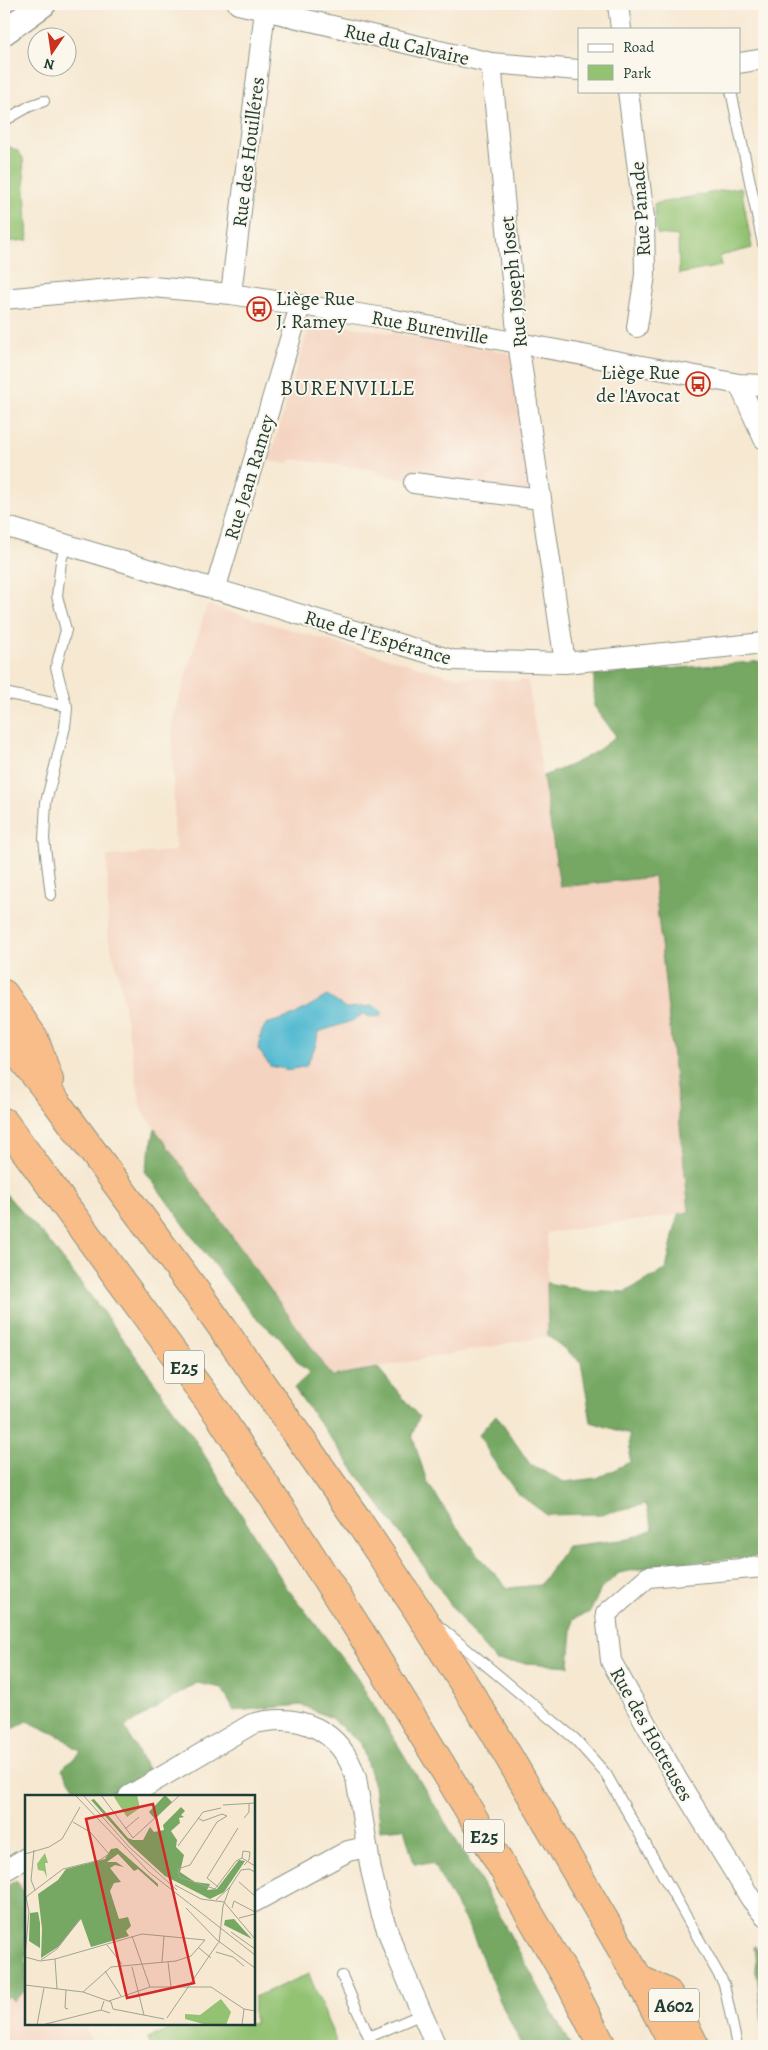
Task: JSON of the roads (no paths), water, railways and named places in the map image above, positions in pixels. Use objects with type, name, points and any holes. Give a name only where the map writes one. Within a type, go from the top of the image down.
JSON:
[{"type":"highway","points":[[4,994],[34,1038],[57,1103]]},
{"type":"highway","name":"E25","points":[[4,1036],[57,1103],[214,1316],[359,1522],[415,1606],[493,1730],[639,1979],[674,2046]]},
{"type":"highway","name":"E25","points":[[4,1122],[219,1415],[359,1630],[467,1807],[571,1985],[602,2046]]},
{"type":"highway","points":[[4,1153],[18,1171],[68,1209]]},
{"type":"highway","name":"A602","points":[[639,1979],[668,1993],[695,2046]]},
{"type":"street","points":[[4,32],[43,4]]},
{"type":"street","name":"Rue du Calvaire","points":[[238,4],[491,63],[578,70]]},
{"type":"street","points":[[618,4],[621,28]]},
{"type":"street","name":"Rue des Houilléres","points":[[231,294],[265,10]]},
{"type":"street","points":[[740,63],[764,58]]},
{"type":"street","name":"Rue Joseph Joset","points":[[491,63],[518,342],[565,662]]},
{"type":"street","name":"Rue Panade","points":[[628,92],[644,217],[645,275],[638,327]]},
{"type":"street","name":"Rue Burenville","points":[[4,299],[140,286],[231,294],[384,318],[739,384],[764,385]]},
{"type":"street","name":"Rue Jean Ramey","points":[[215,590],[300,306]]},
{"type":"street","points":[[739,384],[764,439]]},
{"type":"street","points":[[414,483],[542,499]]},
{"type":"street","name":"Rue de l'Espérance","points":[[4,526],[452,660],[565,662],[764,643]]},
{"type":"street","name":"Rue des Hotteuses","points":[[764,1567],[648,1577],[606,1614],[611,1661],[673,1774],[751,1899],[764,1915]]},
{"type":"street","points":[[131,1795],[252,1724],[269,1719],[290,1719],[306,1723],[322,1730],[336,1741],[352,1766],[356,1778],[366,1847],[387,1931],[436,2046]]},
{"type":"street","points":[[255,1901],[348,1851],[366,1847]]},
{"type":"street","points":[[4,1872],[25,1859]]},
{"type":"lane","points":[[730,92],[763,244]]},
{"type":"lane","points":[[4,122],[30,106],[44,101]]},
{"type":"lane","points":[[51,894],[44,839],[46,802],[65,727],[67,706],[56,668],[66,630],[57,596],[61,561],[66,544]]},
{"type":"lane","points":[[4,693],[67,706]]},
{"type":"lane","points":[[415,1606],[575,1739],[606,1774],[724,1984],[737,2046]]},
{"type":"lane","points":[[342,1976],[371,2042],[422,2014]]},
{"type":"water","points":[[327,996],[346,1008],[374,1006],[382,1011],[381,1016],[371,1017],[363,1014],[352,1021],[318,1032],[316,1045],[306,1066],[290,1070],[270,1066],[258,1049],[261,1033],[266,1024],[292,1016]]},
{"type":"place","name":"Liège Rue J. Ramey","points":[[259,309]]},
{"type":"place","name":"Liège Rue de l'Avocat","points":[[698,384]]},
{"type":"district","name":"BURENVILLE","points":[[348,387]]}]
